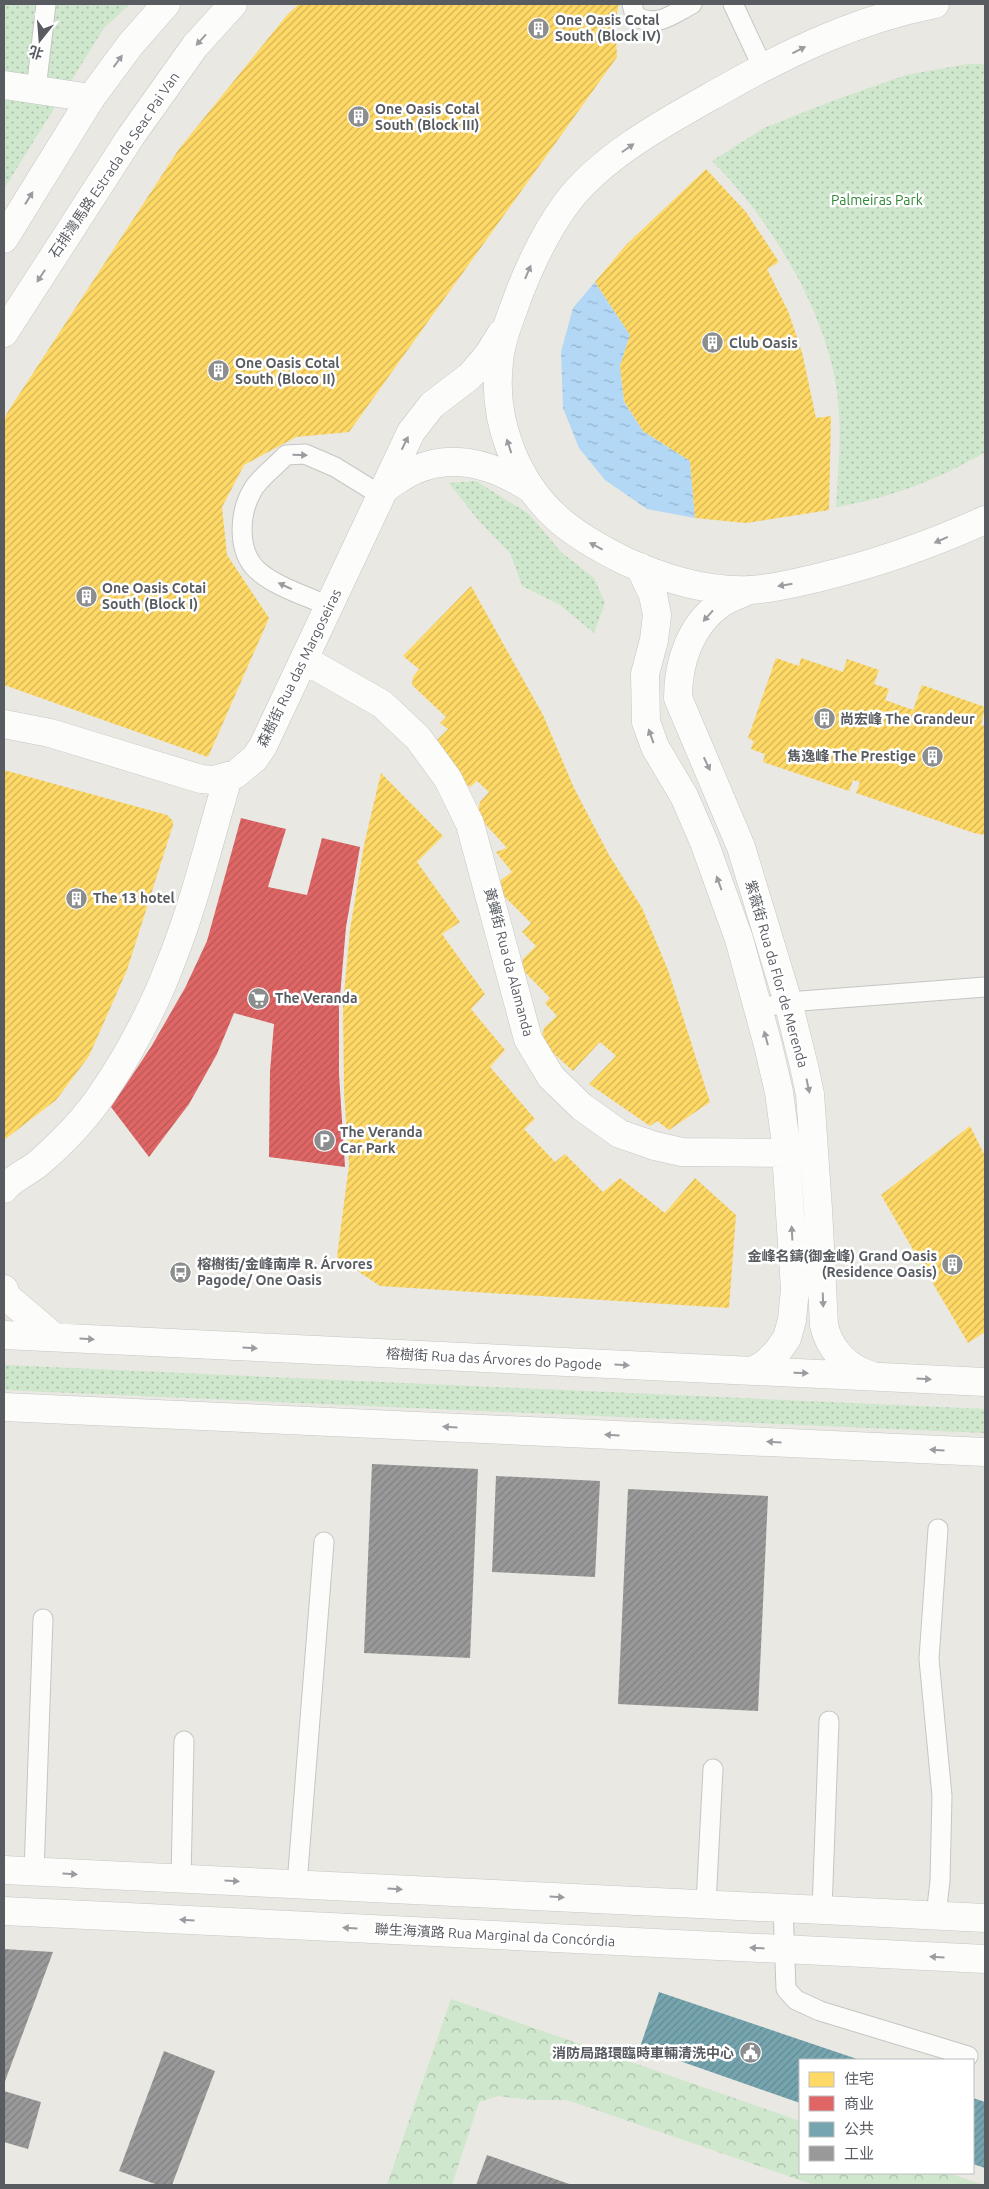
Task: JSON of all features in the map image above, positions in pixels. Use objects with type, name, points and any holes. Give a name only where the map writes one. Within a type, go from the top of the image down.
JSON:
[{"type":"street","points":[[4,239],[91,98],[130,45],[166,4]]},
{"type":"street","name":"石排灣馬路 Estrada de Seac Pai Van","points":[[4,333],[130,136],[195,46],[234,4]]},
{"type":"street","points":[[935,4],[897,11],[825,37],[763,68],[667,121],[608,162],[581,185],[565,205],[538,248],[510,318],[499,361],[501,420],[511,453],[531,489],[556,517],[584,540],[640,568],[684,582],[748,590],[789,585],[864,567],[934,543],[985,520]]},
{"type":"street","points":[[4,85],[91,98]]},
{"type":"street","name":"森樹街 Rua das Margoseiras","points":[[228,778],[246,767],[259,752],[305,660],[416,423],[432,405],[470,376],[488,355],[510,318]]},
{"type":"street","points":[[384,492],[415,470],[448,462],[483,465],[509,474],[531,489]]},
{"type":"street","name":"紫薇街 Rua da Flor de Merenda","points":[[640,568],[653,595],[657,615],[654,640],[645,674],[646,722],[655,747],[684,796],[704,842],[739,939],[778,1092],[787,1153],[795,1289],[792,1320],[787,1338],[778,1351],[765,1364],[752,1371]]},
{"type":"street","name":"紫薇街 Rua da Flor de Merenda","points":[[748,590],[722,603],[709,613],[692,636],[678,677],[678,698],[741,847],[788,1002],[810,1094],[824,1325],[827,1338],[840,1357],[846,1362],[858,1371],[875,1376]]},
{"type":"street","name":"黃蟬街 Rua da Alamanda","points":[[305,660],[382,704],[418,738],[448,779],[470,824],[528,1039],[551,1078],[582,1107],[620,1134],[655,1146],[682,1152],[698,1153],[787,1153]]},
{"type":"street","points":[[4,712],[50,733]]},
{"type":"street","points":[[4,724],[50,733],[192,777],[213,780],[228,778],[183,928],[169,968],[141,1026],[103,1092],[69,1133],[39,1163],[8,1183],[4,1189]]},
{"type":"street","points":[[4,1289],[7,1297],[54,1337]]},
{"type":"street","name":"榕樹街 Rua das Árvores do Pagode","points":[[4,1336],[985,1382]]},
{"type":"street","points":[[4,1407],[985,1452]]},
{"type":"street","points":[[4,1870],[985,1918]]},
{"type":"street","name":"聯生海濱路 Rua Marginal da Concórdia","points":[[4,1911],[985,1959]]},
{"type":"lane","points":[[36,90],[46,4]]},
{"type":"lane","points":[[632,4],[635,16],[644,20],[658,22],[692,4]]},
{"type":"lane","points":[[733,4],[763,68]]},
{"type":"lane","points":[[329,606],[278,584],[256,569],[242,543],[243,518],[252,490],[286,455],[305,454],[384,492]]},
{"type":"lane","points":[[758,1009],[788,1002],[985,987]]},
{"type":"lane","points":[[936,1915],[940,1881],[942,1796],[929,1658],[938,1529]]},
{"type":"lane","points":[[297,1884],[324,1542]]},
{"type":"lane","points":[[34,1872],[43,1619]]},
{"type":"lane","points":[[822,1910],[829,1721]]},
{"type":"lane","points":[[182,1879],[184,1741]]},
{"type":"lane","points":[[706,1904],[713,1769]]},
{"type":"lane","points":[[783,1908],[786,1989],[796,2000],[820,2011],[968,2056]]},
{"type":"green space","points":[[4,4],[130,4],[104,28],[4,189]]},
{"type":"green space","name":"Palmeiras Park","points":[[968,64],[985,64],[985,452],[913,487],[875,499],[836,507],[840,424],[835,378],[826,344],[797,276],[778,244],[735,185],[712,161],[764,128],[835,100],[906,75]]},
{"type":"green space","points":[[476,481],[529,514],[561,552],[594,578],[605,603],[594,633],[560,605],[522,586],[510,553],[479,521],[449,483]]},
{"type":"green space","points":[[4,1365],[985,1409],[985,1433],[4,1390]]},
{"type":"green space","points":[[451,1999],[799,2121],[799,2174],[951,2174],[984,2185],[814,2185],[567,2100],[533,2100],[498,2096],[479,2102],[452,2185],[387,2185]]},
{"type":"water","points":[[595,282],[630,335],[620,366],[624,402],[643,431],[690,461],[695,518],[647,509],[605,480],[579,448],[563,408],[561,352],[573,308]]},
{"type":"building: 住宅","points":[[299,4],[619,4],[615,21],[617,57],[349,432],[296,437],[244,465],[222,507],[227,555],[269,618],[208,757],[4,685],[4,422],[7,413],[179,149],[287,15]]},
{"type":"building: 住宅","name":"Club Oasis","points":[[706,169],[746,212],[779,262],[767,269],[788,311],[802,352],[816,418],[831,416],[829,510],[746,523],[695,518],[690,461],[643,431],[624,401],[620,366],[630,335],[595,282],[626,245]]},
{"type":"building: 住宅","points":[[471,586],[543,715],[574,788],[609,855],[642,908],[668,970],[710,1102],[669,1130],[657,1121],[650,1126],[589,1084],[616,1056],[600,1042],[573,1071],[541,1042],[544,1028],[557,1016],[545,1003],[550,998],[521,968],[523,959],[536,946],[522,932],[531,923],[499,891],[501,880],[512,872],[496,852],[507,848],[477,815],[480,802],[489,792],[477,781],[470,787],[456,775],[437,740],[448,729],[440,723],[446,717],[412,685],[413,677],[419,669],[403,656]]},
{"type":"building: 住宅","points":[[776,658],[799,666],[801,658],[843,672],[847,659],[879,670],[874,684],[889,689],[885,700],[913,710],[922,685],[985,707],[981,725],[985,726],[985,835],[974,833],[856,793],[860,782],[853,780],[849,791],[763,762],[765,754],[751,749],[754,741],[748,738]]},
{"type":"building: 住宅","name":"The 13 hotel","points":[[4,770],[167,815],[173,821],[173,825],[127,970],[89,1056],[56,1100],[4,1140]]},
{"type":"building: 住宅","points":[[381,773],[443,836],[417,862],[460,922],[442,934],[485,994],[471,1009],[505,1050],[490,1067],[535,1119],[524,1129],[555,1162],[565,1154],[603,1192],[620,1178],[665,1213],[695,1178],[736,1215],[729,1308],[380,1286],[337,1257],[349,1165],[344,1091],[343,1004],[350,930],[364,845]]},
{"type":"building: 住宅","name":"金峰名鑄(御金峰) Grand Oasis (Residence Oasis)","points":[[970,1126],[985,1156],[985,1332],[968,1343],[881,1195]]},
{"type":"building: 商业","name":"The Veranda","points":[[241,818],[286,829],[268,887],[307,895],[322,838],[360,847],[346,927],[339,1008],[339,1074],[345,1167],[269,1157],[270,1071],[274,1024],[234,1013],[217,1054],[189,1104],[149,1157],[111,1107],[151,1047],[185,988],[207,941]]},
{"type":"building: 公共","name":"消防局路環臨時車輛清洗中心","points":[[659,1992],[857,2059],[799,2059],[799,2103],[640,2047]]},
{"type":"building: 公共","points":[[974,2098],[985,2102],[985,2168],[974,2164]]},
{"type":"building: 工业","points":[[372,1464],[478,1469],[470,1658],[364,1653]]},
{"type":"building: 工业","points":[[496,1476],[600,1481],[595,1577],[492,1572]]},
{"type":"building: 工业","points":[[628,1489],[768,1496],[758,1711],[618,1704]]},
{"type":"building: 工业","points":[[4,1949],[53,1952],[4,2084]]},
{"type":"building: 工业","points":[[164,2051],[215,2071],[172,2185],[158,2185],[119,2171]]},
{"type":"building: 工业","points":[[4,2091],[41,2102],[28,2149],[4,2142]]},
{"type":"building: 工业","points":[[487,2155],[572,2185],[476,2185]]},
{"type":"place","name":"One Oasis Cotal South (Block IV)","points":[[539,28]]},
{"type":"place","name":"One Oasis Cotal South (Block III)","points":[[359,117]]},
{"type":"place","name":"Club Oasis","points":[[713,343]]},
{"type":"place","name":"One Oasis Cotal South (Bloco II)","points":[[219,371]]},
{"type":"place","name":"One Oasis Cotai South (Block I)","points":[[86,596]]},
{"type":"place","name":"尚宏峰 The Grandeur","points":[[824,719]]},
{"type":"place","name":"雋逸峰 The Prestige","points":[[932,756]]},
{"type":"place","name":"The 13 hotel","points":[[77,898]]},
{"type":"place","name":"The Veranda","points":[[259,998]]},
{"type":"place","name":"The Veranda Car Park","points":[[324,1140]]},
{"type":"place","name":"金峰名鑄(御金峰) Grand Oasis (Residence Oasis)","points":[[953,1264]]},
{"type":"place","name":"榕樹街/金峰南岸 R. Árvores Pagode/ One Oasis","points":[[181,1272]]},
{"type":"place","name":"消防局路環臨時車輛清洗中心","points":[[750,2053]]}]
